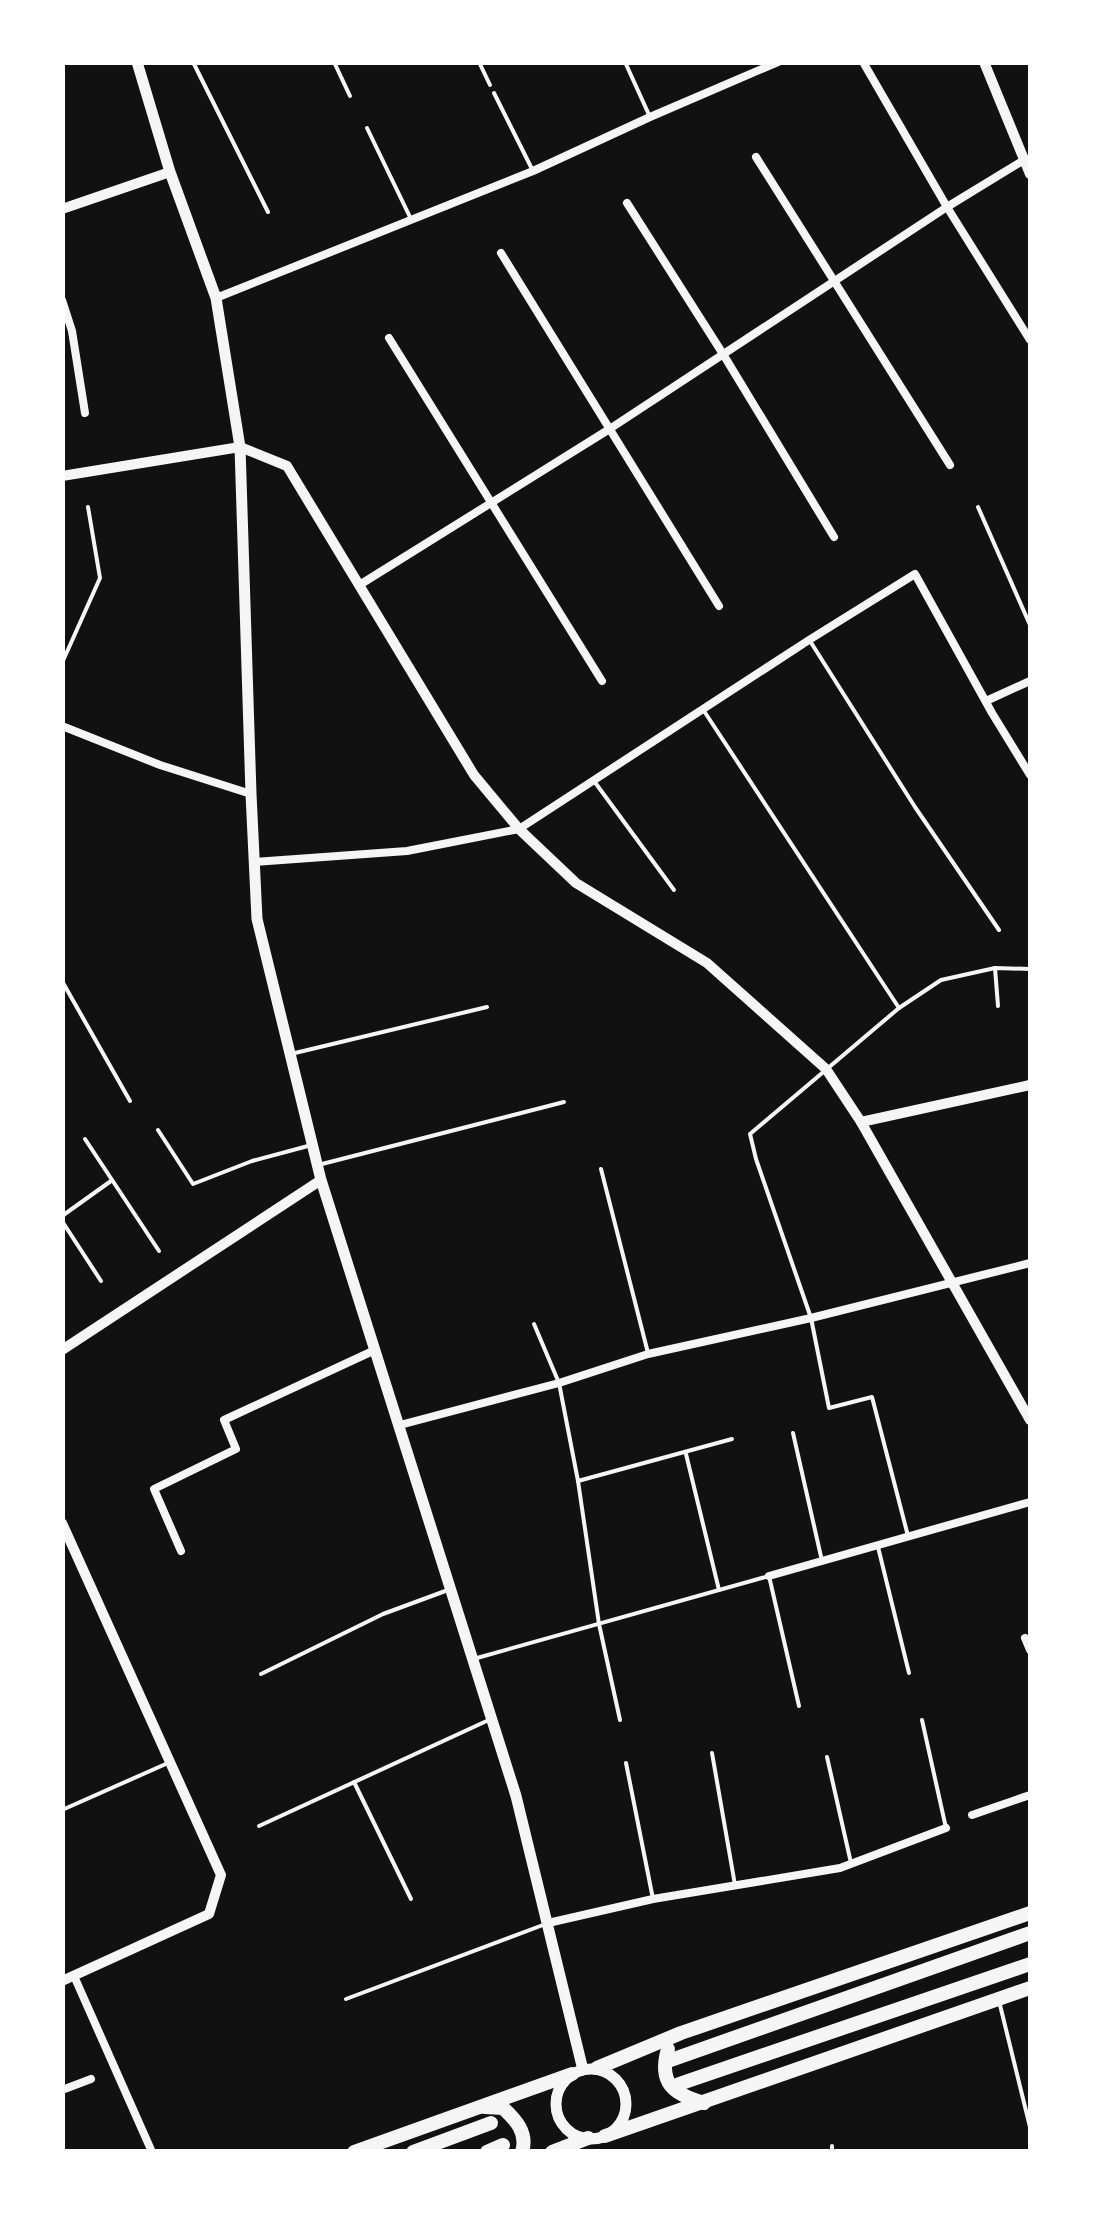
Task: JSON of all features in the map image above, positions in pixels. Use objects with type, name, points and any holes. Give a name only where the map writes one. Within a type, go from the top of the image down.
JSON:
[{"type":"highway","points":[[354,2152],[681,2033],[1030,1913]]},
{"type":"highway","points":[[671,2060],[1030,1933]]},
{"type":"highway","points":[[678,2084],[1030,1964]]},
{"type":"highway","points":[[552,2152],[597,2141],[1030,1988]]},
{"type":"highway","points":[[681,2033],[668,2047],[663,2065],[669,2084],[682,2097],[704,2104]]},
{"type":"highway","points":[[481,2106],[503,2108],[518,2122],[524,2144],[522,2152]]},
{"type":"highway","points":[[413,2152],[491,2123]]},
{"type":"highway","points":[[487,2152],[503,2146]]},
{"type":"main road","points":[[137,62],[170,172],[216,298],[240,447],[257,920],[322,1180],[516,1796],[584,2070]]},
{"type":"main road","points":[[584,2070],[611,2075],[622,2086],[626,2100],[625,2114],[617,2128],[597,2141],[568,2130],[557,2112],[559,2090],[584,2070]]},
{"type":"street","points":[[216,298],[533,172],[778,62]]},
{"type":"street","points":[[863,62],[947,208],[1030,340]]},
{"type":"street","points":[[984,62],[1030,174]]},
{"type":"street","points":[[756,157],[950,464]]},
{"type":"street","points":[[360,584],[608,430],[1024,160]]},
{"type":"street","points":[[62,209],[170,172]]},
{"type":"street","points":[[627,203],[834,537]]},
{"type":"street","points":[[501,254],[719,606]]},
{"type":"street","points":[[62,300],[72,331],[85,413]]},
{"type":"street","points":[[389,338],[602,682]]},
{"type":"street","points":[[62,476],[240,447],[288,466],[474,775],[518,829],[576,883],[707,963],[826,1069],[861,1122],[1030,1420]]},
{"type":"street","points":[[254,862],[407,851],[518,829],[915,574],[1030,775]]},
{"type":"street","points":[[986,701],[1030,681]]},
{"type":"street","points":[[62,726],[160,765],[251,794]]},
{"type":"street","points":[[861,1122],[1030,1085]]},
{"type":"street","points":[[62,1350],[322,1180]]},
{"type":"street","points":[[400,1425],[558,1383],[648,1354],[1030,1263]]},
{"type":"street","points":[[181,1551],[154,1489],[236,1449],[224,1420],[375,1350]]},
{"type":"street","points":[[769,1576],[1030,1502]]},
{"type":"street","points":[[62,1524],[221,1875],[209,1914],[68,1978],[152,2152]]},
{"type":"street","points":[[1025,1638],[1030,1650]]},
{"type":"street","points":[[972,1816],[1030,1795]]},
{"type":"street","points":[[548,1923],[652,1899],[840,1868],[946,1828]]},
{"type":"street","points":[[62,2090],[92,2080]]},
{"type":"lane","points":[[193,62],[268,212]]},
{"type":"lane","points":[[334,62],[350,96]]},
{"type":"lane","points":[[625,62],[650,117]]},
{"type":"lane","points":[[494,93],[533,172]]},
{"type":"lane","points":[[367,128],[412,221]]},
{"type":"lane","points":[[62,662],[100,578],[88,507]]},
{"type":"lane","points":[[978,507],[1030,625]]},
{"type":"lane","points":[[808,640],[999,930]]},
{"type":"lane","points":[[702,708],[899,1008]]},
{"type":"lane","points":[[593,780],[674,890]]},
{"type":"lane","points":[[994,968],[998,1006]]},
{"type":"lane","points":[[908,1536],[872,1397],[830,1408],[811,1318],[750,1134],[899,1008],[940,980],[994,968],[1030,969]]},
{"type":"lane","points":[[62,981],[130,1101]]},
{"type":"lane","points":[[290,1054],[488,1007]]},
{"type":"lane","points":[[318,1165],[564,1102]]},
{"type":"lane","points":[[158,1130],[193,1184],[313,1145]]},
{"type":"lane","points":[[85,1139],[159,1252]]},
{"type":"lane","points":[[600,1168],[648,1354]]},
{"type":"lane","points":[[101,1281],[62,1218],[111,1181]]},
{"type":"lane","points":[[534,1324],[558,1383],[578,1481],[598,1624],[620,1720]]},
{"type":"lane","points":[[793,1433],[822,1561]]},
{"type":"lane","points":[[578,1481],[732,1439]]},
{"type":"lane","points":[[686,1452],[719,1590]]},
{"type":"lane","points":[[878,1545],[909,1674]]},
{"type":"lane","points":[[473,1659],[769,1576],[799,1706]]},
{"type":"lane","points":[[261,1674],[382,1614],[450,1588]]},
{"type":"lane","points":[[259,1826],[492,1719]]},
{"type":"lane","points":[[922,1720],[946,1828]]},
{"type":"lane","points":[[712,1753],[735,1885]]},
{"type":"lane","points":[[827,1757],[851,1863]]},
{"type":"lane","points":[[62,1810],[170,1762]]},
{"type":"lane","points":[[626,1763],[652,1899]]},
{"type":"lane","points":[[354,1782],[411,1899]]},
{"type":"lane","points":[[346,2000],[548,1923]]},
{"type":"lane","points":[[999,1999],[1030,2126]]},
{"type":"path","points":[[479,62],[494,93]]}]
